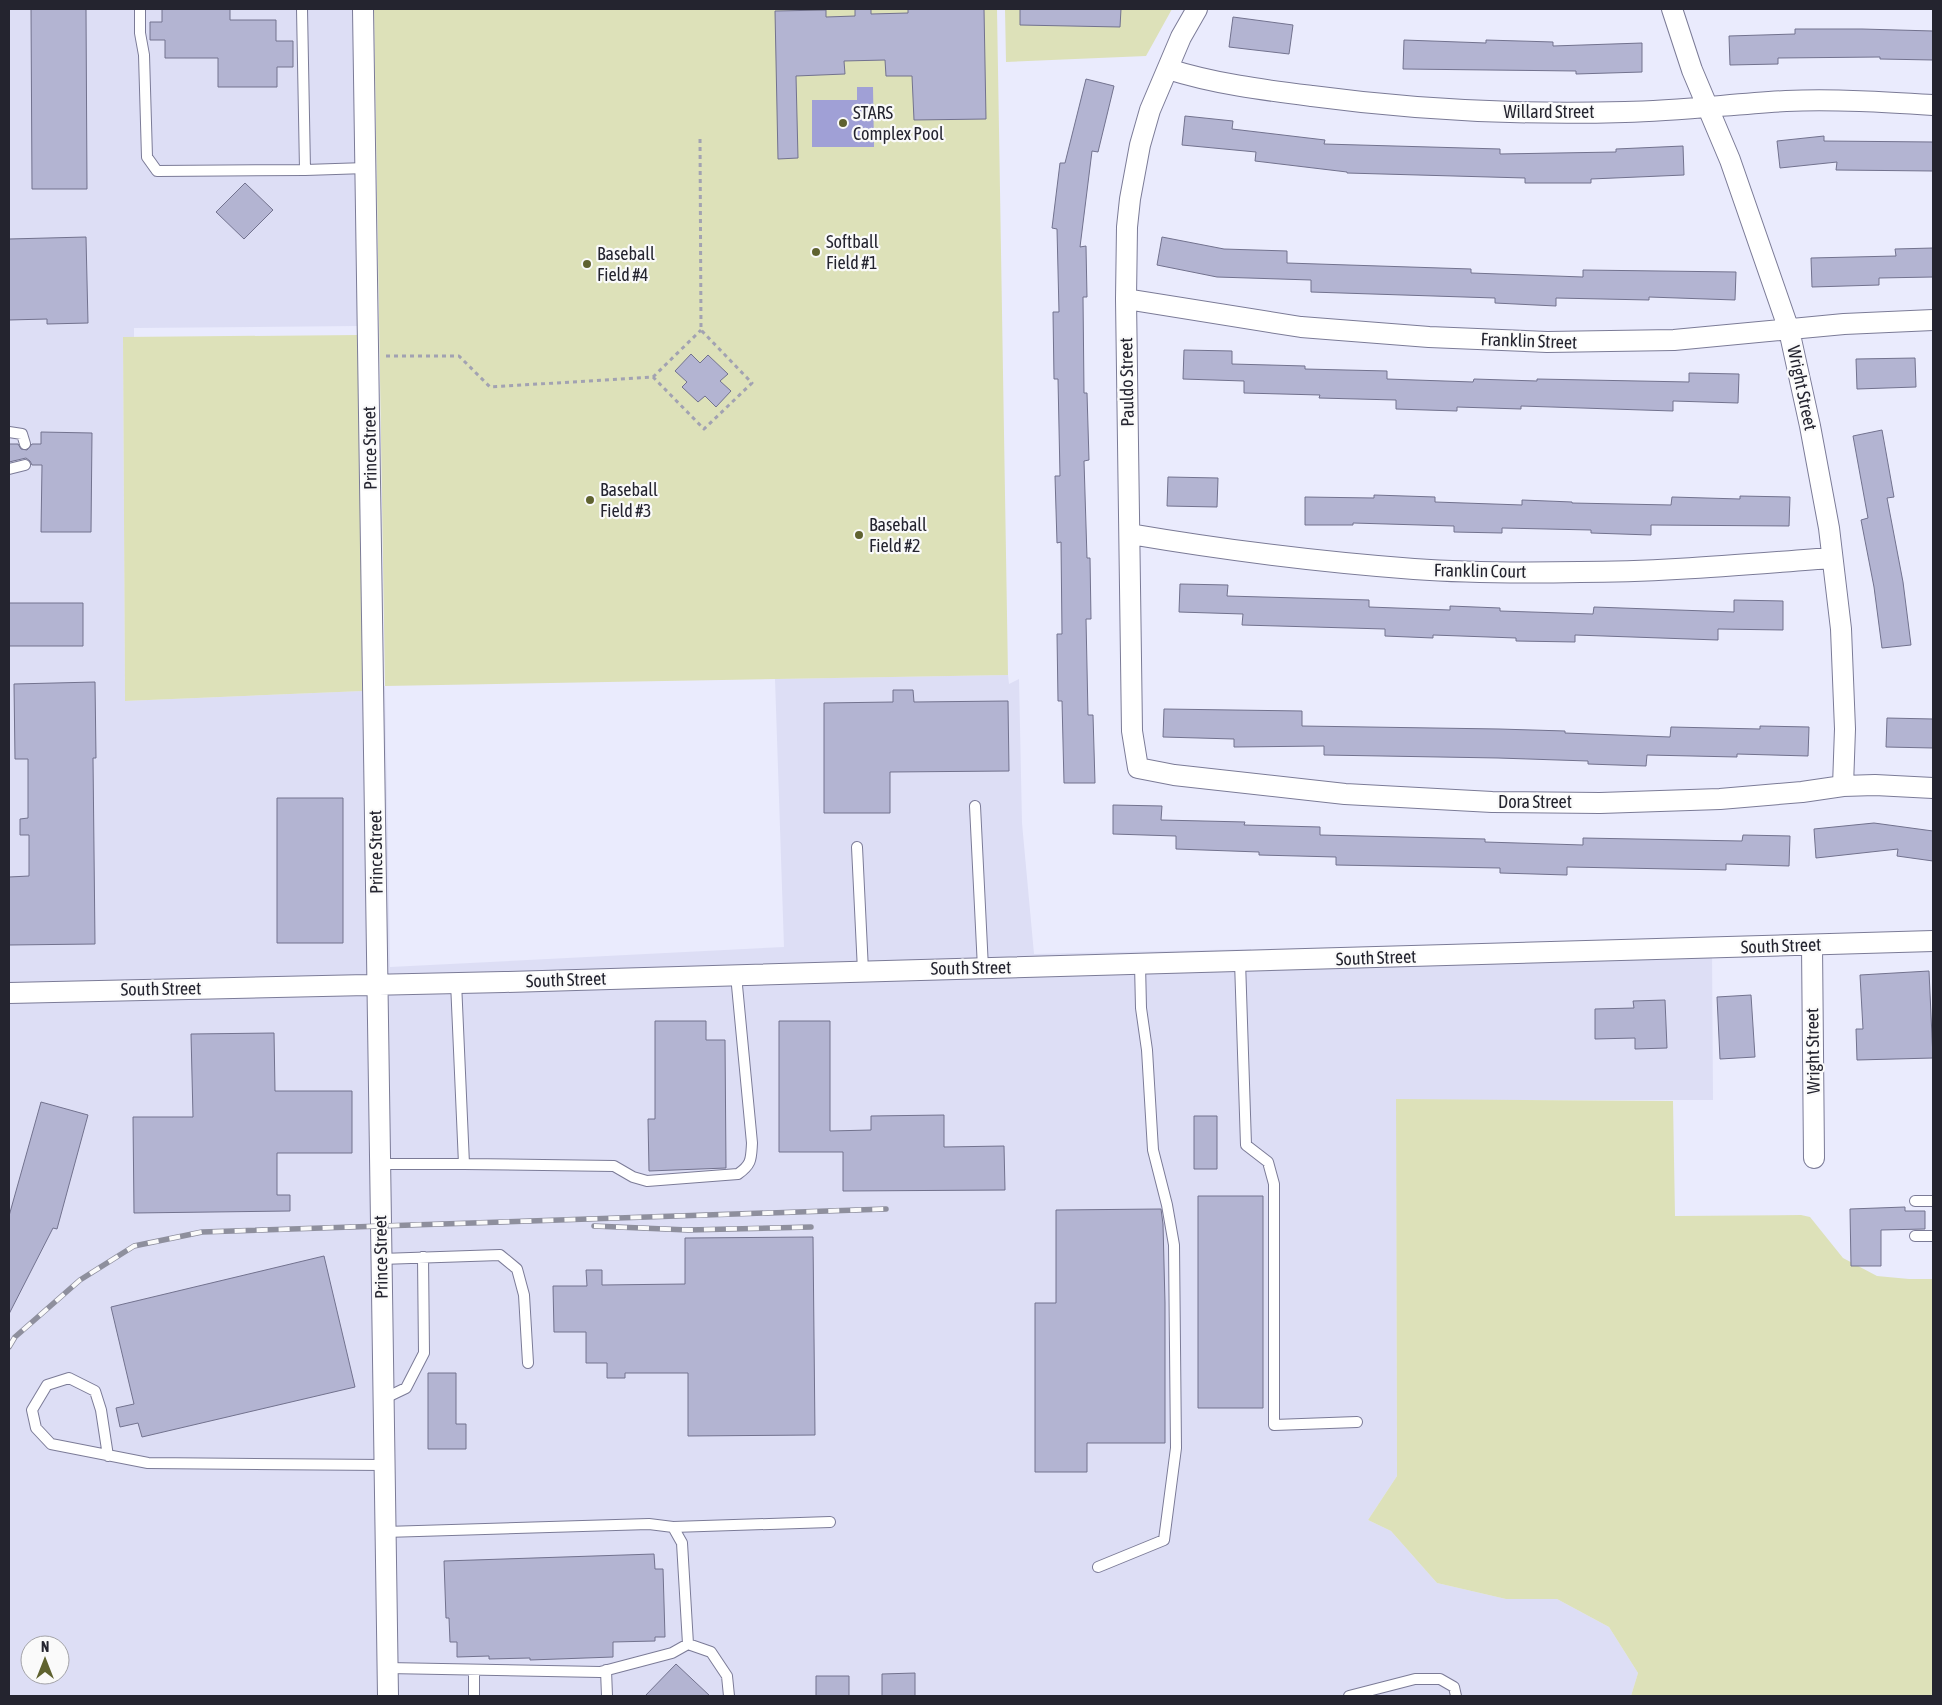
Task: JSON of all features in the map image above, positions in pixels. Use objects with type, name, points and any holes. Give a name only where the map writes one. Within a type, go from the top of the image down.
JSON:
[{"type":"street","name":"Prince Street","points":[[363,9],[388,1696]]},
{"type":"street","name":"Pauldo Street","points":[[1138,768],[1132,731],[1126,299],[1126,259],[1130,199],[1140,145],[1150,110],[1181,38],[1197,9]]},
{"type":"street","name":"Wright Street","points":[[1672,9],[1692,70],[1736,177],[1789,330],[1810,426],[1829,528],[1842,629],[1845,729],[1843,786]]},
{"type":"street","name":"Willard Street","points":[[1168,69],[1195,78],[1264,90],[1353,102],[1432,109],[1515,112],[1626,112],[1709,108],[1789,101],[1880,102],[1933,105]]},
{"type":"street","name":"Franklin Street","points":[[1126,299],[1301,327],[1429,338],[1547,342],[1674,340],[1844,324],[1933,320]]},
{"type":"street","name":"Franklin Court","points":[[1130,534],[1267,554],[1415,569],[1494,572],[1688,569],[1832,558]]},
{"type":"street","name":"Dora Street","points":[[1138,768],[1174,775],[1345,794],[1492,802],[1600,803],[1720,800],[1843,786],[1933,788]]},
{"type":"street","name":"South Street","points":[[9,993],[736,975],[1933,941]]},
{"type":"street","name":"Wright Street","points":[[1812,945],[1814,1158]]},
{"type":"lane","points":[[140,9],[140,33],[144,55],[147,157],[157,171],[366,168]]},
{"type":"lane","points":[[302,9],[305,170]]},
{"type":"lane","points":[[9,432],[22,434],[25,444]]},
{"type":"lane","points":[[9,470],[25,464]]},
{"type":"lane","points":[[975,806],[983,968]]},
{"type":"lane","points":[[858,847],[863,971]]},
{"type":"lane","points":[[1240,961],[1246,1145],[1268,1162],[1274,1184],[1274,1425],[1358,1422]]},
{"type":"lane","points":[[1098,1567],[1164,1540],[1176,1448],[1174,1245],[1167,1205],[1153,1150],[1140,964]]},
{"type":"lane","points":[[381,1164],[614,1166],[633,1178],[647,1181],[738,1174],[748,1167],[751,1159],[752,1143],[736,975]]},
{"type":"lane","points":[[456,982],[464,1164]]},
{"type":"lane","points":[[1915,1201],[1933,1201]]},
{"type":"lane","points":[[1914,1236],[1933,1236]]},
{"type":"lane","points":[[381,1259],[500,1255],[517,1269],[524,1295],[528,1363]]},
{"type":"lane","points":[[383,1399],[406,1388],[424,1353],[423,1257]]},
{"type":"lane","points":[[108,1456],[101,1410],[95,1392],[69,1378],[47,1385],[32,1410],[36,1428],[51,1444],[108,1456],[148,1463],[384,1465]]},
{"type":"lane","points":[[385,1532],[649,1524],[673,1527],[830,1522]]},
{"type":"lane","points":[[673,1527],[682,1543],[688,1644]]},
{"type":"lane","points":[[387,1668],[600,1672],[672,1653],[688,1644],[711,1652],[726,1676],[729,1696]]},
{"type":"lane","points":[[474,1670],[474,1696]]},
{"type":"lane","points":[[606,1670],[608,1696]]},
{"type":"lane","points":[[1349,1696],[1415,1679],[1440,1679],[1454,1687],[1456,1696]]},
{"type":"path","points":[[653,377],[704,429],[752,383],[701,330],[700,135]]},
{"type":"path","points":[[378,356],[459,356],[490,387],[653,377],[701,330]]},
{"type":"shaded area","points":[[9,9],[366,9],[378,687],[385,686],[390,967],[784,947],[775,679],[1008,675],[1009,684],[1019,679],[1022,823],[1034,954],[1251,949],[1251,958],[1712,946],[1713,1100],[1396,1100],[1397,1476],[1368,1520],[1391,1531],[1437,1583],[1506,1599],[1557,1599],[1609,1627],[1638,1673],[1631,1696],[9,1696]],"holes":[[[358,326],[371,689],[363,691],[125,701],[123,337],[134,337],[134,328]]]},
{"type":"green space","points":[[374,9],[997,9],[1008,675],[385,686]]},
{"type":"green space","points":[[1005,9],[1172,9],[1146,56],[1006,62]]},
{"type":"green space","points":[[358,335],[363,691],[125,701],[123,337]]},
{"type":"green space","points":[[1396,1099],[1673,1101],[1675,1216],[1801,1215],[1810,1217],[1843,1258],[1877,1276],[1933,1279],[1933,1696],[1631,1696],[1638,1673],[1609,1627],[1557,1599],[1506,1599],[1437,1583],[1391,1531],[1368,1520],[1397,1476]]},
{"type":"water","name":"STARS Complex Pool","points":[[857,87],[873,87],[874,147],[812,147],[812,100],[857,100]]},
{"type":"building","points":[[31,9],[86,9],[87,189],[32,189]]},
{"type":"building","points":[[162,9],[230,9],[230,20],[276,20],[276,41],[293,41],[293,67],[277,67],[277,87],[218,87],[218,58],[165,58],[165,40],[150,40],[150,22],[162,22]]},
{"type":"building","points":[[855,9],[871,9],[871,14],[908,13],[908,9],[984,9],[986,119],[914,120],[912,76],[886,76],[885,60],[844,61],[845,74],[796,76],[798,158],[778,159],[775,11],[826,10],[826,17],[855,16]]},
{"type":"building","points":[[1020,9],[1121,9],[1120,27],[1020,25]]},
{"type":"building","points":[[1233,17],[1293,25],[1289,54],[1229,47]]},
{"type":"building","points":[[1795,29],[1933,31],[1933,60],[1880,59],[1880,57],[1778,58],[1778,64],[1730,65],[1729,36],[1795,34]]},
{"type":"building","points":[[1404,40],[1486,43],[1486,40],[1553,42],[1553,46],[1642,43],[1642,72],[1576,74],[1576,71],[1403,69]]},
{"type":"building","points":[[1086,79],[1114,86],[1098,152],[1092,151],[1080,247],[1086,246],[1087,297],[1083,297],[1084,393],[1087,393],[1089,460],[1084,461],[1087,558],[1090,558],[1091,619],[1086,619],[1088,715],[1093,715],[1095,783],[1064,783],[1062,701],[1058,701],[1057,634],[1062,634],[1061,542],[1057,543],[1055,476],[1060,476],[1058,379],[1054,379],[1053,312],[1059,312],[1057,229],[1052,228],[1060,163],[1065,163]]},
{"type":"building","points":[[1185,116],[1233,121],[1232,129],[1325,140],[1324,144],[1500,149],[1500,154],[1616,152],[1616,149],[1683,146],[1684,175],[1591,179],[1591,183],[1525,183],[1525,178],[1347,173],[1255,161],[1256,152],[1182,145]]},
{"type":"building","points":[[1824,136],[1824,141],[1933,142],[1933,171],[1836,170],[1837,162],[1780,168],[1777,141]]},
{"type":"building","points":[[245,183],[273,210],[244,239],[216,212]]},
{"type":"building","points":[[86,237],[88,323],[47,324],[47,319],[9,320],[9,239]]},
{"type":"building","points":[[1162,237],[1224,249],[1287,251],[1287,263],[1471,269],[1471,273],[1583,277],[1583,270],[1736,272],[1735,300],[1649,297],[1649,300],[1556,298],[1556,306],[1495,303],[1495,298],[1311,292],[1311,280],[1217,277],[1157,265]]},
{"type":"building","points":[[1933,248],[1933,277],[1879,278],[1879,285],[1812,287],[1811,258],[1896,256],[1895,249]]},
{"type":"building","points":[[1184,350],[1232,351],[1232,364],[1305,366],[1305,369],[1387,371],[1387,379],[1473,382],[1474,379],[1537,381],[1537,379],[1689,382],[1689,373],[1739,374],[1738,403],[1673,401],[1673,411],[1521,406],[1521,409],[1457,407],[1457,411],[1396,409],[1396,400],[1319,398],[1320,395],[1244,393],[1244,381],[1183,379]]},
{"type":"building","points":[[691,354],[700,363],[708,355],[728,374],[720,381],[731,391],[716,407],[705,396],[698,402],[682,387],[687,382],[675,371]]},
{"type":"building","points":[[1915,358],[1916,387],[1857,389],[1856,359]]},
{"type":"building","points":[[1882,430],[1894,497],[1887,498],[1903,582],[1911,645],[1882,648],[1874,587],[1861,520],[1868,518],[1853,436]]},
{"type":"building","points":[[41,432],[92,433],[91,532],[41,532],[42,465],[32,465],[26,458],[9,462],[9,444],[18,444],[21,449],[27,450],[32,444],[41,444]]},
{"type":"building","points":[[1168,477],[1218,478],[1217,507],[1167,506]]},
{"type":"building","points":[[1374,495],[1435,497],[1435,502],[1522,505],[1522,500],[1671,505],[1672,497],[1740,499],[1740,496],[1790,497],[1789,526],[1651,525],[1651,535],[1591,533],[1591,530],[1502,528],[1502,533],[1454,532],[1454,526],[1353,523],[1353,525],[1305,525],[1305,497],[1374,498]]},
{"type":"building","points":[[1180,584],[1228,585],[1227,596],[1369,600],[1369,607],[1450,610],[1450,606],[1500,608],[1500,611],[1593,614],[1594,607],[1734,612],[1734,600],[1783,601],[1783,630],[1718,629],[1718,640],[1575,635],[1575,642],[1516,641],[1516,638],[1433,635],[1433,638],[1385,636],[1385,629],[1242,625],[1243,614],[1179,612]]},
{"type":"building","points":[[9,603],[83,603],[83,646],[9,646]]},
{"type":"building","points":[[95,682],[96,758],[93,758],[95,944],[9,945],[9,877],[29,876],[29,835],[20,835],[20,819],[28,818],[28,759],[15,759],[14,684]]},
{"type":"building","points":[[893,690],[913,690],[914,702],[1008,701],[1009,771],[890,772],[890,813],[824,813],[824,703],[893,702]]},
{"type":"building","points":[[1164,709],[1302,711],[1302,726],[1499,729],[1670,737],[1671,727],[1760,729],[1760,726],[1809,727],[1808,756],[1737,754],[1737,757],[1647,755],[1646,766],[1588,764],[1588,761],[1324,755],[1324,746],[1234,747],[1234,739],[1163,737]]},
{"type":"building","points":[[1887,718],[1933,719],[1933,748],[1886,747]]},
{"type":"building","points":[[277,798],[343,798],[343,943],[277,943]]},
{"type":"building","points":[[1113,805],[1162,806],[1161,820],[1245,822],[1244,825],[1320,827],[1320,835],[1485,839],[1485,842],[1583,845],[1583,838],[1742,841],[1743,835],[1790,836],[1789,866],[1726,864],[1726,870],[1567,867],[1567,875],[1500,873],[1500,868],[1336,865],[1336,857],[1259,855],[1259,852],[1176,849],[1176,836],[1113,834]]},
{"type":"building","points":[[1874,823],[1933,831],[1933,861],[1897,856],[1898,849],[1816,858],[1814,829]]},
{"type":"building","points":[[1929,971],[1933,1058],[1857,1060],[1856,1029],[1863,1029],[1860,975]]},
{"type":"building","points":[[1751,995],[1755,1057],[1720,1059],[1717,997]]},
{"type":"building","points":[[1665,1000],[1667,1048],[1635,1049],[1635,1038],[1595,1039],[1595,1009],[1634,1008],[1633,1001]]},
{"type":"building","points":[[655,1021],[706,1021],[706,1040],[725,1040],[726,1168],[649,1171],[648,1119],[655,1119]]},
{"type":"building","points":[[779,1021],[830,1021],[830,1131],[871,1130],[871,1116],[944,1115],[944,1147],[1004,1146],[1005,1190],[843,1191],[843,1152],[779,1152]]},
{"type":"building","points":[[274,1033],[275,1091],[352,1091],[352,1153],[277,1153],[277,1195],[290,1195],[290,1211],[134,1213],[133,1117],[193,1117],[191,1034]]},
{"type":"building","points":[[41,1102],[88,1115],[57,1229],[53,1228],[9,1314],[9,1216]]},
{"type":"building","points":[[1194,1116],[1217,1116],[1217,1169],[1194,1169]]},
{"type":"building","points":[[1198,1196],[1263,1196],[1263,1408],[1198,1408]]},
{"type":"building","points":[[1905,1207],[1905,1211],[1925,1211],[1925,1229],[1881,1230],[1881,1266],[1851,1266],[1850,1209]]},
{"type":"building","points":[[1161,1209],[1165,1303],[1165,1443],[1087,1443],[1087,1472],[1035,1472],[1035,1303],[1056,1303],[1056,1210]]},
{"type":"building","points":[[813,1237],[815,1435],[688,1436],[688,1373],[625,1373],[625,1378],[607,1378],[607,1363],[586,1363],[586,1332],[554,1332],[553,1286],[587,1286],[586,1270],[602,1270],[602,1285],[685,1284],[685,1238]]},
{"type":"building","points":[[324,1256],[355,1387],[142,1437],[138,1423],[120,1427],[116,1408],[134,1404],[111,1307]]},
{"type":"building","points":[[428,1373],[456,1373],[456,1424],[466,1424],[466,1449],[428,1449]]},
{"type":"building","points":[[654,1554],[655,1569],[663,1569],[665,1637],[655,1637],[655,1641],[613,1642],[613,1657],[530,1660],[530,1658],[489,1659],[489,1656],[457,1657],[457,1642],[450,1642],[449,1618],[446,1618],[444,1561]]},
{"type":"building","points":[[676,1664],[710,1696],[645,1696]]},
{"type":"building","points":[[915,1673],[915,1696],[882,1696],[882,1674]]},
{"type":"building","points":[[816,1676],[849,1676],[849,1696],[816,1696]]},
{"type":"railway","points":[[9,1347],[15,1337],[80,1280],[134,1246],[202,1232],[886,1209]]},
{"type":"railway","points":[[594,1226],[688,1230],[811,1227]]},
{"type":"place","name":"STARS Complex Pool","points":[[843,123]]},
{"type":"place","name":"Softball Field #1","points":[[816,252]]},
{"type":"place","name":"Baseball Field #4","points":[[587,264]]},
{"type":"place","name":"Baseball Field #3","points":[[590,500]]},
{"type":"place","name":"Baseball Field #2","points":[[859,535]]}]
